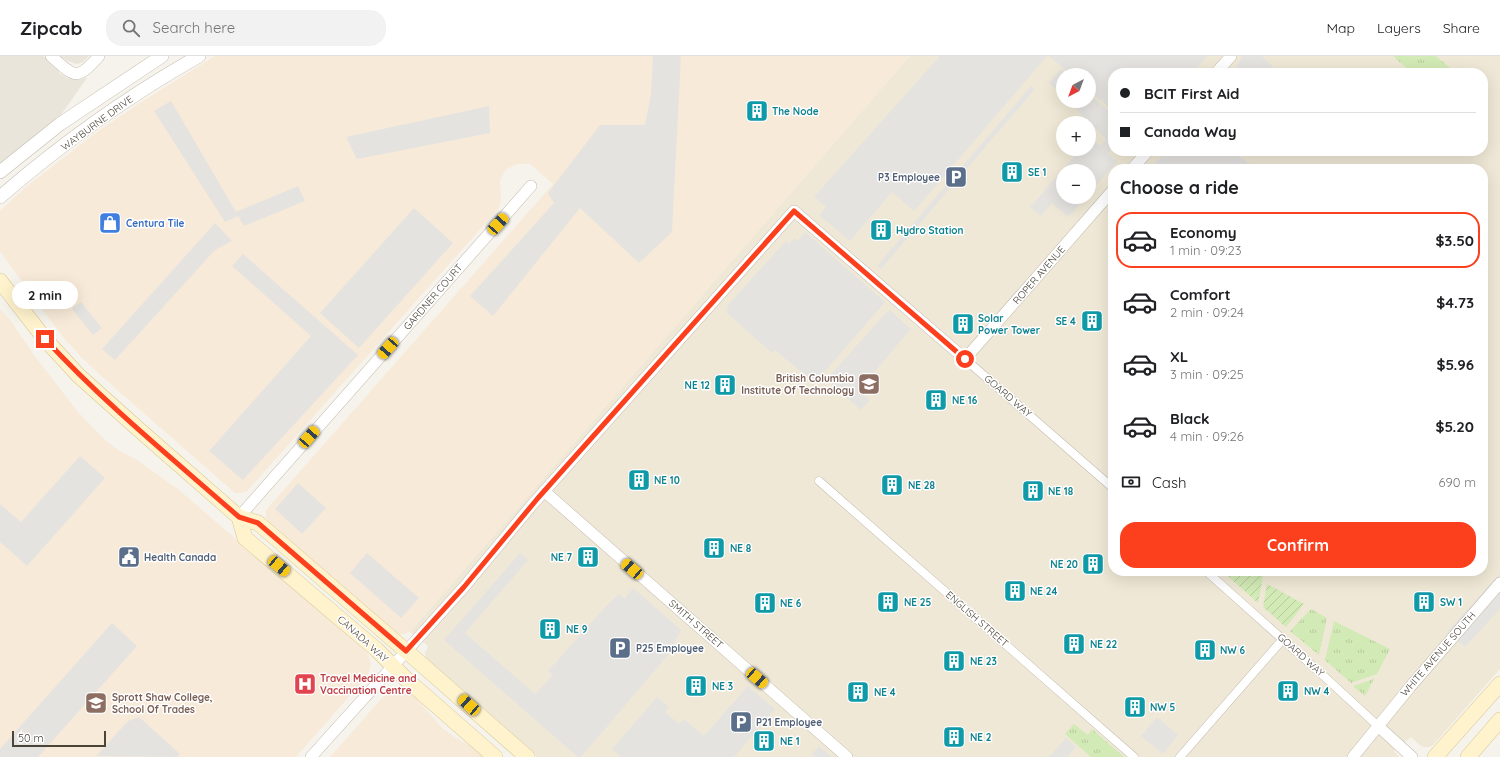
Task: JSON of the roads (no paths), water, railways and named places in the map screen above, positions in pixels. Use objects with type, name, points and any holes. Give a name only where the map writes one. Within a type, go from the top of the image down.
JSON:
[{"type":"main road","name":"CANADA WAY","points":[[0,281],[45,339],[78,375],[239,517],[258,523],[527,757]]},
{"type":"main road","name":"CANADA WAY","points":[[239,517],[245,538],[377,650],[406,679],[495,757]]},
{"type":"main road","points":[[1435,757],[1500,684]]},
{"type":"main road","points":[[1468,757],[1500,720]]},
{"type":"street","points":[[51,56],[66,69],[76,74],[84,72],[99,56]]},
{"type":"street","name":"WAYBURNE DRIVE","points":[[0,172],[60,124],[162,56]]},
{"type":"street","name":"WAYBURNE DRIVE","points":[[0,197],[42,162],[96,123],[148,87],[199,56]]},
{"type":"street","points":[[1220,68],[1231,56]]},
{"type":"street","points":[[1136,164],[1144,156]]},
{"type":"street","name":"GARDNER COURT","points":[[239,517],[531,186]]},
{"type":"street","name":"ROPER AVENUE","points":[[965,359],[1108,196]]},
{"type":"street","name":"GOARD WAY","points":[[544,491],[794,211],[1108,484]]},
{"type":"street","name":"ENGLISH STREET","points":[[819,481],[1134,757]]},
{"type":"street","points":[[311,757],[464,587],[544,491]]},
{"type":"street","name":"SMITH STREET","points":[[544,491],[847,757]]},
{"type":"street","name":"GOARD WAY","points":[[1212,576],[1412,757]]},
{"type":"street","name":"WHITE AVENUE SOUTH","points":[[1353,757],[1410,687],[1500,583]]},
{"type":"street","points":[[1180,757],[1283,639]]},
{"type":"place","name":"The Node","points":[[757,111]]},
{"type":"place","name":"SE 1","points":[[1012,172]]},
{"type":"place","name":"P3 Employee","points":[[956,177]]},
{"type":"place","name":"Centura Tile","points":[[110,223]]},
{"type":"place","name":"Hydro Station","points":[[881,230]]},
{"type":"place","name":"SE 4","points":[[1092,321]]},
{"type":"place","name":"Solar Power Tower","points":[[963,324]]},
{"type":"place","name":"British Columbia Institute Of Technology","points":[[869,384]]},
{"type":"place","name":"NE 12","points":[[725,385]]},
{"type":"place","name":"NE 16","points":[[936,400]]},
{"type":"place","name":"NE 10","points":[[639,480]]},
{"type":"place","name":"NE 28","points":[[892,485]]},
{"type":"place","name":"NE 18","points":[[1033,491]]},
{"type":"place","name":"NE 8","points":[[714,548]]},
{"type":"place","name":"Health Canada","points":[[129,557]]},
{"type":"place","name":"NE 7","points":[[588,557]]},
{"type":"place","name":"NE 20","points":[[1093,564]]},
{"type":"place","name":"NE 24","points":[[1015,591]]},
{"type":"place","name":"NE 25","points":[[888,602]]},
{"type":"place","name":"SW 1","points":[[1424,602]]},
{"type":"place","name":"NE 6","points":[[765,603]]},
{"type":"place","name":"NE 9","points":[[550,629]]},
{"type":"place","name":"NE 22","points":[[1074,644]]},
{"type":"place","name":"P25 Employee","points":[[620,648]]},
{"type":"place","name":"NW 6","points":[[1205,650]]},
{"type":"place","name":"NE 23","points":[[954,661]]},
{"type":"place","name":"Travel Medicine and Vaccination Centre","points":[[305,684]]},
{"type":"place","name":"NE 3","points":[[696,686]]},
{"type":"place","name":"NW 4","points":[[1288,691]]},
{"type":"place","name":"NE 4","points":[[858,692]]},
{"type":"place","name":"Sprott Shaw College, School Of Trades","points":[[96,703]]},
{"type":"place","name":"NW 5","points":[[1135,707]]},
{"type":"place","name":"P21 Employee","points":[[741,722]]},
{"type":"place","name":"NE 2","points":[[954,737]]},
{"type":"place","name":"NE 1","points":[[764,741]]}]
